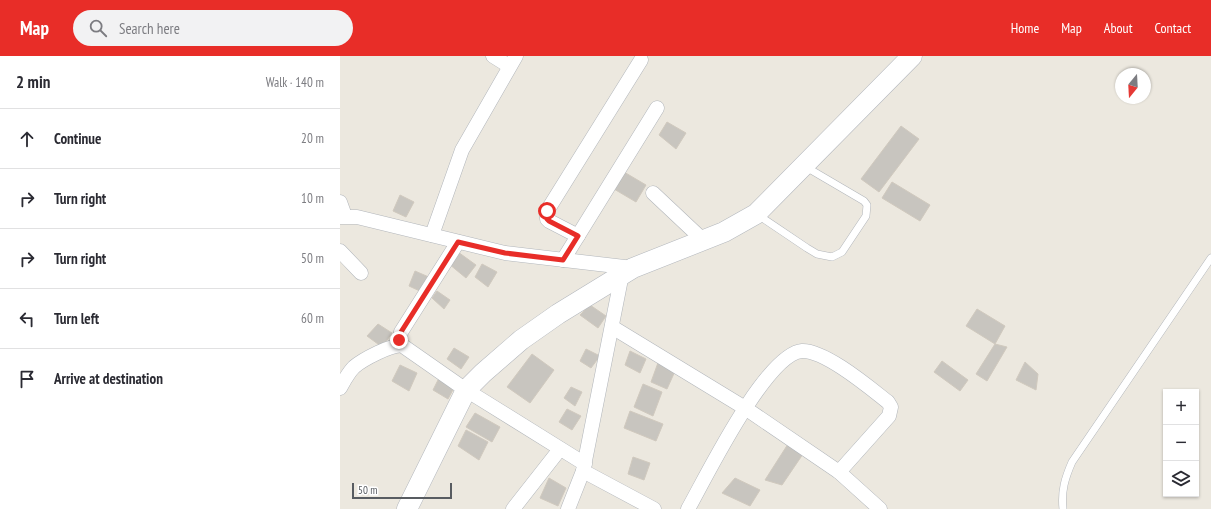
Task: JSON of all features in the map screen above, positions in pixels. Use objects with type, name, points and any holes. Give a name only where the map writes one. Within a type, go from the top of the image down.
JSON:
[{"type":"main road","points":[[407,509],[466,390],[483,373],[521,340],[558,314],[628,271],[724,232],[756,214],[912,56]]},
{"type":"street","points":[[432,235],[462,150],[512,61],[493,56]]},
{"type":"street","points":[[578,236],[549,221],[547,219],[547,211],[641,60]]},
{"type":"street","points":[[563,260],[657,108]]},
{"type":"street","points":[[652,193],[703,240]]},
{"type":"street","points":[[340,202],[342,216],[357,217],[505,253],[563,260],[628,271],[612,327],[584,468],[568,509]]},
{"type":"street","points":[[399,345],[401,332],[458,242]]},
{"type":"street","points":[[340,251],[361,274]]},
{"type":"street","points":[[612,327],[745,408],[839,472],[880,509]]},
{"type":"street","points":[[340,388],[355,366],[394,345],[399,345],[466,390],[560,449],[636,505],[654,509]]},
{"type":"street","points":[[688,509],[745,408],[782,361],[791,355],[802,351],[823,357],[847,372],[892,406],[892,411],[839,472]]},
{"type":"street","points":[[513,509],[560,449]]},
{"type":"lane","points":[[756,214],[817,254],[832,256],[842,252],[866,216],[867,205],[864,201],[804,166]]},
{"type":"lane","points":[[1064,509],[1062,500],[1063,482],[1072,462],[1211,258]]},
{"type":"building","points":[[667,122],[686,133],[676,149],[659,135]]},
{"type":"building","points":[[901,126],[919,139],[879,192],[861,179]]},
{"type":"building","points":[[624,172],[646,185],[636,202],[614,189]]},
{"type":"building","points":[[892,182],[930,205],[920,221],[882,198]]},
{"type":"building","points":[[400,195],[414,202],[406,217],[393,211]]},
{"type":"building","points":[[458,252],[476,265],[466,278],[449,264]]},
{"type":"building","points":[[482,264],[497,272],[488,287],[475,277]]},
{"type":"building","points":[[415,271],[431,278],[422,292],[409,286]]},
{"type":"building","points":[[437,291],[450,300],[444,309],[432,298]]},
{"type":"building","points":[[590,305],[606,316],[598,328],[580,315]]},
{"type":"building","points":[[977,309],[1005,326],[995,344],[966,326]]},
{"type":"building","points":[[378,324],[392,333],[382,347],[367,336]]},
{"type":"building","points":[[995,344],[1007,347],[987,381],[976,374]]},
{"type":"building","points":[[454,348],[469,357],[461,369],[447,359]]},
{"type":"building","points":[[586,349],[600,356],[591,368],[580,361]]},
{"type":"building","points":[[630,351],[646,359],[640,373],[625,365]]},
{"type":"building","points":[[532,354],[554,370],[530,403],[507,387]]},
{"type":"building","points":[[659,360],[676,369],[667,389],[651,382]]},
{"type":"building","points":[[942,361],[968,380],[960,391],[934,372]]},
{"type":"building","points":[[1025,362],[1038,374],[1036,390],[1016,380]]},
{"type":"building","points":[[400,365],[417,373],[409,391],[392,381]]},
{"type":"building","points":[[440,376],[455,386],[448,399],[433,390]]},
{"type":"building","points":[[643,384],[662,392],[653,416],[634,407]]},
{"type":"building","points":[[571,387],[582,392],[575,406],[564,398]]},
{"type":"building","points":[[567,409],[581,416],[572,430],[559,422]]},
{"type":"building","points":[[630,411],[663,424],[656,441],[624,428]]},
{"type":"building","points":[[475,413],[500,427],[492,442],[466,427]]},
{"type":"building","points":[[466,430],[488,442],[479,460],[458,446]]},
{"type":"building","points":[[788,444],[803,454],[782,485],[765,480]]},
{"type":"building","points":[[633,457],[650,463],[644,480],[628,474]]},
{"type":"building","points":[[549,478],[566,488],[558,506],[540,498]]},
{"type":"building","points":[[735,478],[760,490],[750,506],[722,493]]},
{"type":"route","points":[[399,340],[401,332],[458,242],[485,250],[563,260],[578,236],[549,221],[546,215],[547,211]]}]
